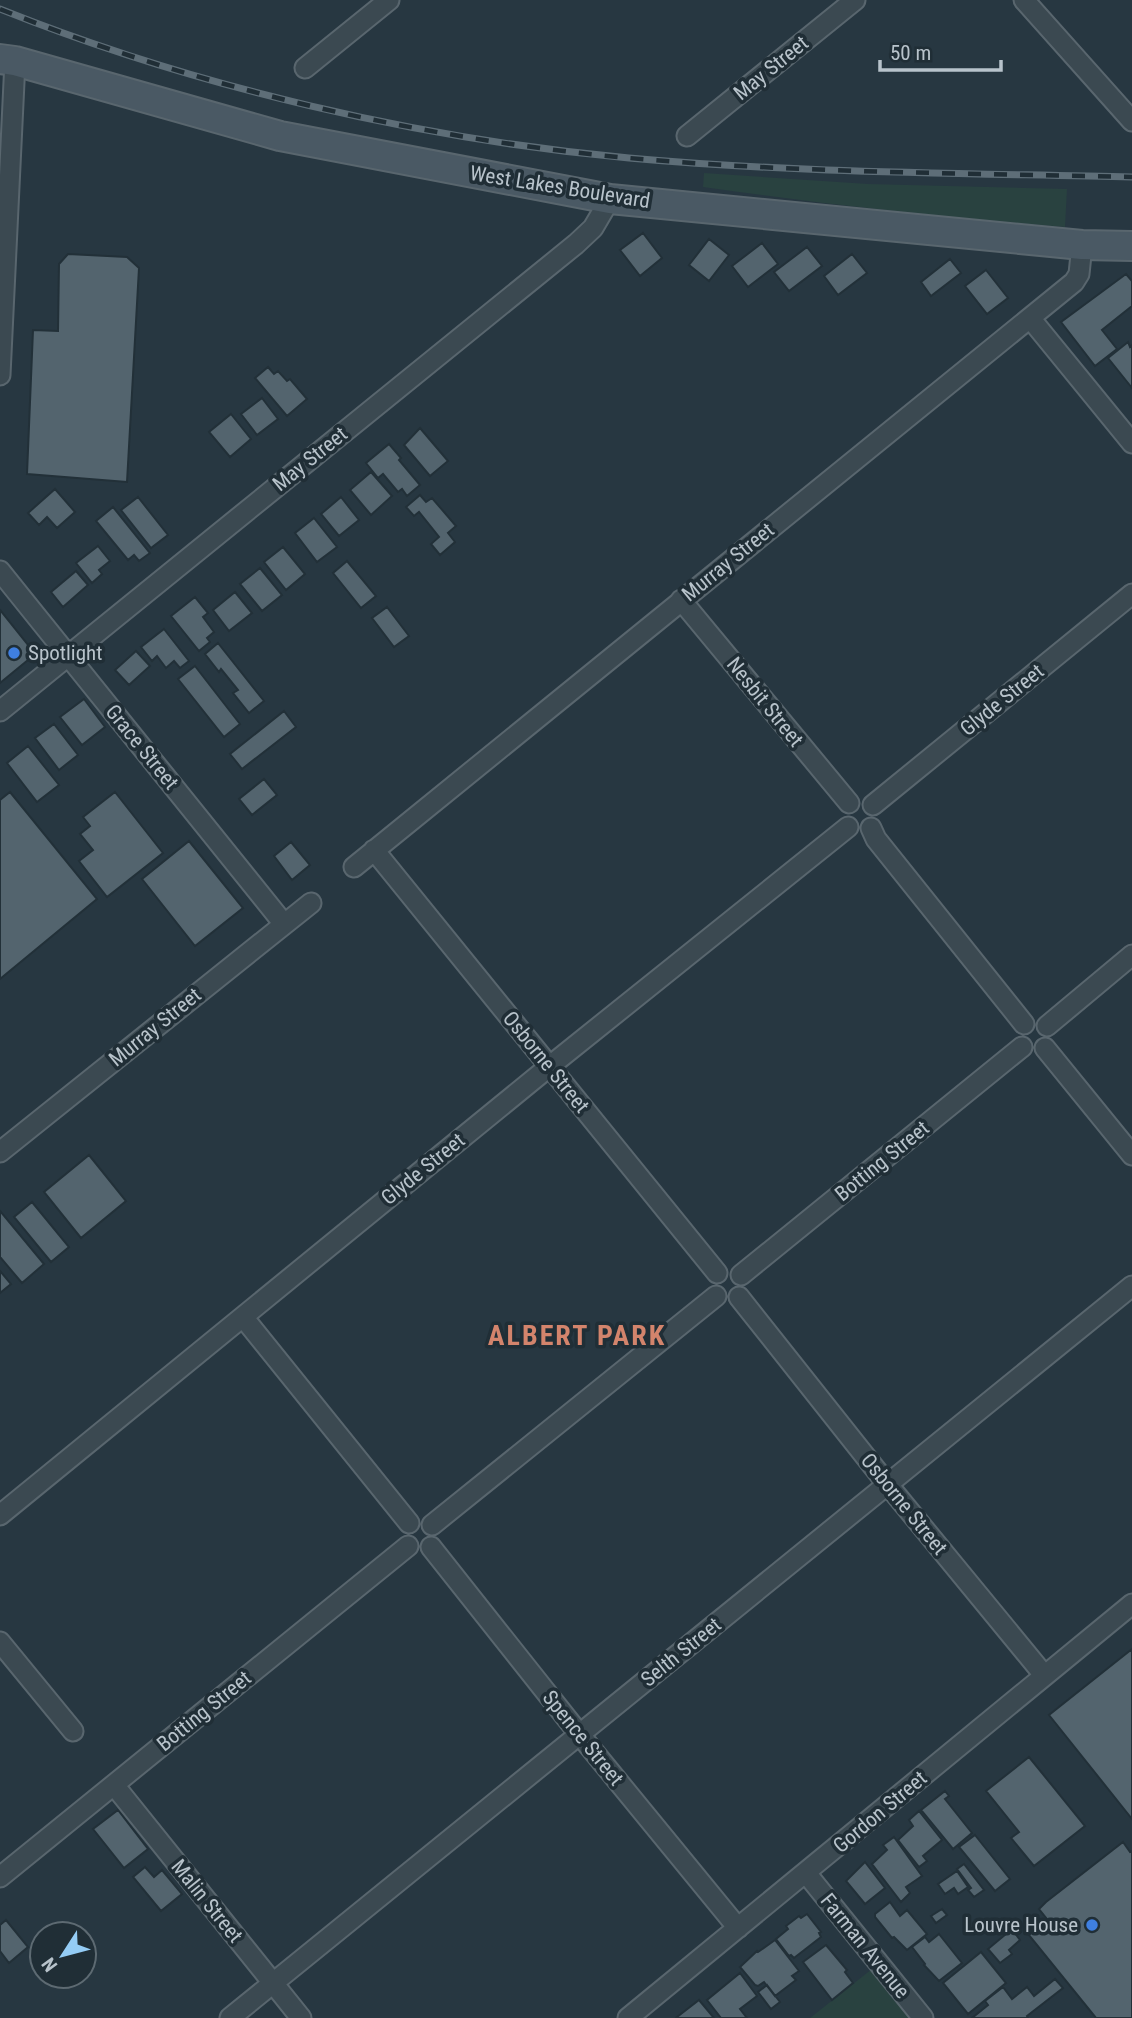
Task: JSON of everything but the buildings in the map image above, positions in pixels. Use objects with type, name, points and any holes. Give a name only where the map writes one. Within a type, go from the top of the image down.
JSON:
[{"type":"main road","name":"West Lakes Boulevard","points":[[8,60],[280,136],[610,199],[1082,246],[1132,246]]},
{"type":"street","points":[[305,68],[389,0]]},
{"type":"street","points":[[1024,0],[1132,121]]},
{"type":"street","name":"May Street","points":[[687,136],[845,3]]},
{"type":"street","points":[[0,375],[8,60]]},
{"type":"street","name":"May Street","points":[[0,711],[576,244],[593,228],[610,199]]},
{"type":"street","name":"Murray Street","points":[[354,867],[1074,282],[1079,274],[1082,246]]},
{"type":"street","points":[[1030,318],[1132,443]]},
{"type":"street","name":"Grace Street","points":[[0,571],[284,924]]},
{"type":"street","name":"Glyde Street","points":[[873,805],[1132,594]]},
{"type":"street","name":"Nesbit Street","points":[[681,600],[849,803]]},
{"type":"street","points":[[871,828],[862,832],[848,827],[844,817],[849,803],[859,799],[873,805],[876,814],[871,828],[876,839],[1024,1024]]},
{"type":"street","name":"Glyde Street","points":[[0,1515],[550,1066],[848,827]]},
{"type":"street","name":"Osborne Street","points":[[374,850],[717,1273]]},
{"type":"street","name":"Murray Street","points":[[0,1152],[311,903]]},
{"type":"street","points":[[1047,1026],[1132,955]]},
{"type":"street","points":[[1039,1021],[1047,1026],[1050,1041],[1045,1048],[1039,1052],[1030,1052],[1022,1047],[1018,1038],[1019,1030],[1024,1024],[1039,1021]]},
{"type":"street","name":"Botting Street","points":[[741,1275],[1022,1047]]},
{"type":"street","points":[[1045,1048],[1132,1155]]},
{"type":"street","points":[[725,1269],[734,1270],[741,1275],[744,1282],[739,1297],[732,1301],[723,1301],[716,1296],[712,1289],[717,1273],[725,1269]]},
{"type":"street","name":"Selth Street","points":[[230,2018],[1132,1286]]},
{"type":"street","points":[[432,1525],[716,1296]]},
{"type":"street","name":"Osborne Street","points":[[739,1297],[1044,1675]]},
{"type":"street","points":[[243,1317],[409,1523]]},
{"type":"street","points":[[418,1519],[432,1525],[436,1534],[430,1547],[416,1551],[408,1546],[403,1537],[405,1527],[409,1523],[418,1519]]},
{"type":"street","name":"Botting Street","points":[[0,1877],[408,1546]]},
{"type":"street","name":"Spence Street","points":[[430,1547],[738,1928]]},
{"type":"street","name":"Gordon Street","points":[[628,2018],[1132,1604]]},
{"type":"street","points":[[0,1642],[72,1731]]},
{"type":"street","name":"Malin Street","points":[[114,1785],[301,2018]]},
{"type":"street","name":"Farman Avenue","points":[[806,1873],[923,2018]]},
{"type":"green space","points":[[704,173],[868,184],[1067,189],[1065,227],[884,210],[703,187]]},
{"type":"green space","points":[[872,1969],[910,2018],[810,2018]]},
{"type":"railway","points":[[0,9],[151,63],[230,85],[309,106],[470,138],[629,158],[754,167],[1132,177]]},
{"type":"place","name":"Spotlight","points":[[14,653]]},
{"type":"place","name":"Louvre House","points":[[1092,1925]]},
{"type":"district","name":"ALBERT PARK","points":[[577,1335]]}]
